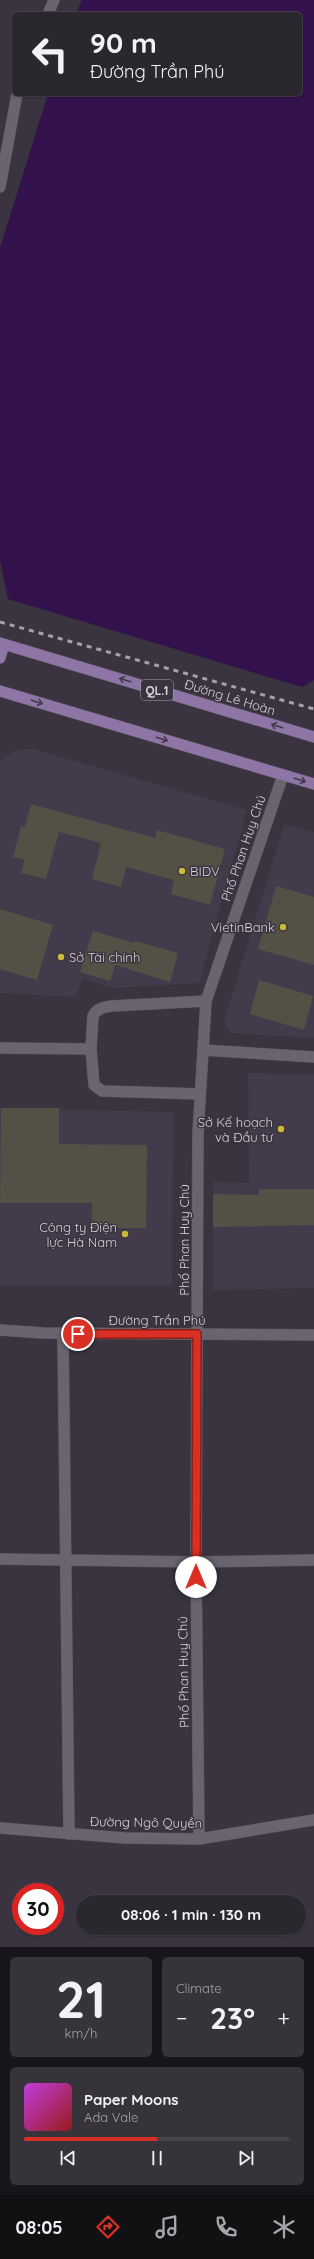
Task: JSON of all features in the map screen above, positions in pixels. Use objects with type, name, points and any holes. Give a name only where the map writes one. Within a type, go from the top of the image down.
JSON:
[{"type":"main road","points":[[0,658],[2,644]]},
{"type":"main road","name":"Đường Lê Hoàn","points":[[2,644],[314,737]]},
{"type":"main road","points":[[0,691],[314,784]]},
{"type":"street","points":[[49,12],[54,0]]},
{"type":"street","points":[[0,187],[2,166],[17,96]]},
{"type":"street","name":"Phố Phan Huy Chú","points":[[199,1839],[196,1562],[197,1334],[200,1094],[206,1001],[283,775]]},
{"type":"street","points":[[200,1094],[102,1091],[97,1089],[94,1085],[91,1049],[93,1016],[95,1012],[103,1008],[206,1001]]},
{"type":"street","points":[[0,1048],[91,1049]]},
{"type":"street","points":[[203,1050],[314,1057]]},
{"type":"street","name":"Đường Trần Phú","points":[[0,1330],[63,1333],[314,1334]]},
{"type":"street","points":[[63,1333],[69,1834]]},
{"type":"street","points":[[0,1559],[196,1562],[314,1560]]},
{"type":"street","name":"Đường Ngô Quyền","points":[[0,1828],[125,1838],[199,1839],[314,1820]]},
{"type":"shaded area","points":[[82,0],[314,0],[314,680],[302,687],[8,599],[0,560],[0,248],[47,96],[302,96],[302,12],[77,12]]},
{"type":"shaded area","points":[[32,749],[247,810],[199,983],[114,988],[82,979],[76,997],[0,993],[0,763],[7,755],[17,750]]},
{"type":"shaded area","name":"VietinBank","points":[[284,825],[314,832],[314,1038],[230,1033],[224,1021]]},
{"type":"shaded area","name":"Sở Kế hoạch và Đầu tư","points":[[248,1073],[314,1075],[314,1288],[213,1290],[213,1182],[249,1183]]},
{"type":"shaded area","points":[[0,1108],[173,1112],[172,1285],[0,1286]]},
{"type":"building","points":[[31,804],[155,838],[157,830],[225,849],[210,905],[171,894],[174,880],[126,867],[121,887],[92,879],[101,843],[59,832],[46,879],[21,873],[25,860],[13,857],[21,826],[25,827]]},
{"type":"building","points":[[276,886],[314,897],[314,965],[258,949]]},
{"type":"building","points":[[0,909],[53,925],[37,980],[0,969]]},
{"type":"building","points":[[93,931],[134,943],[135,941],[178,953],[170,982],[115,965],[110,981],[80,972]]},
{"type":"building","points":[[259,980],[313,996],[304,1030],[250,1014]]},
{"type":"building","points":[[1,1108],[59,1108],[59,1144],[147,1145],[146,1228],[92,1228],[92,1203],[0,1203]]},
{"type":"building","points":[[259,1189],[314,1189],[314,1225],[213,1227],[213,1194],[259,1195]]},
{"type":"railway","points":[[0,622],[314,709]]},
{"type":"place","name":"BIDV","points":[[182,871]]},
{"type":"place","name":"VietinBank","points":[[283,927]]},
{"type":"place","name":"Sở Tài chính","points":[[61,957]]},
{"type":"place","name":"Sở Kế hoạch và Đầu tư","points":[[281,1129]]},
{"type":"place","name":"Công ty Điện lực Hà Nam","points":[[125,1234]]},
{"type":"route","points":[[78,1334],[197,1334],[196,1577]]}]
